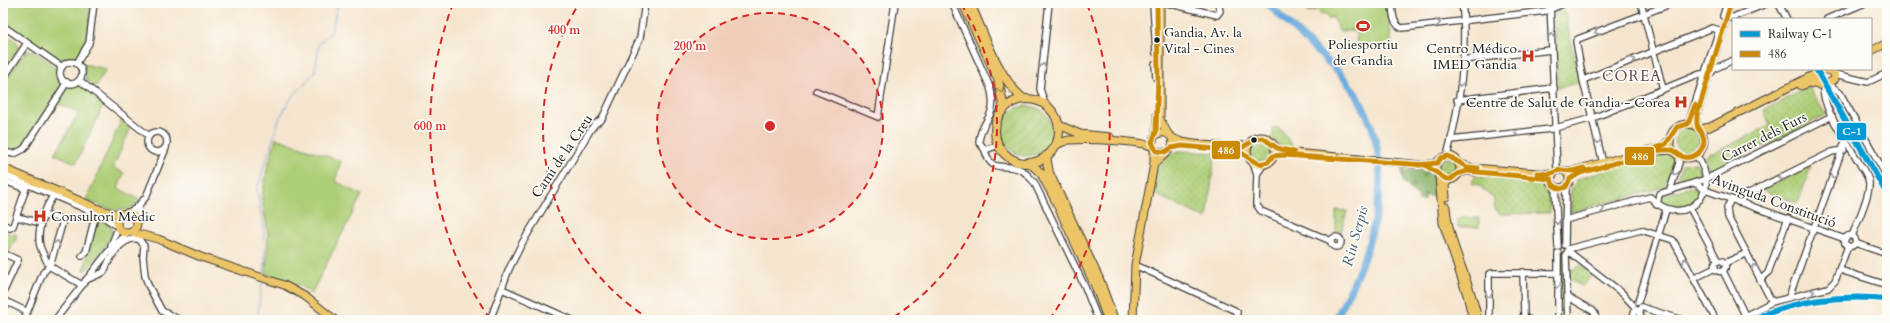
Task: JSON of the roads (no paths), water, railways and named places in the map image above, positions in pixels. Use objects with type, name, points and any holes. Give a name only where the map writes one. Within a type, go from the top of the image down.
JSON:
[{"type":"highway","points":[[963,3],[998,79],[1004,109]]},
{"type":"highway","points":[[970,3],[1008,82],[1018,95],[1024,99]]},
{"type":"highway","points":[[1024,99],[1035,100],[1045,104],[1052,111],[1059,125],[1059,136],[1055,146],[1046,156],[1030,162],[1022,162],[1008,157],[999,145],[995,129],[998,118],[1004,109],[1013,102],[1024,99]]},
{"type":"highway","points":[[1046,156],[1049,173],[1099,279],[1114,320]]},
{"type":"highway","points":[[1030,162],[1041,173],[1052,193],[1096,287],[1108,320]]},
{"type":"main road","points":[[1154,164],[1168,150],[1172,142],[1160,119],[1160,11],[1156,3]]},
{"type":"main road","points":[[1132,320],[1135,265],[1154,164],[1152,142],[1155,136],[1158,81],[1156,3]]},
{"type":"main road","points":[[1872,46],[1887,39]]},
{"type":"main road","points":[[1872,50],[1887,43]]},
{"type":"main road","points":[[1816,72],[1828,77]]},
{"type":"main road","points":[[1816,72],[1828,77]]},
{"type":"main road","points":[[1478,320],[1473,296],[1448,224],[1445,185],[1449,179],[1467,171],[1572,172],[1660,147],[1666,144],[1677,127],[1688,124],[1698,128],[1710,127],[1816,72]]},
{"type":"main road","points":[[1704,137],[1712,130],[1805,84],[1828,77]]},
{"type":"main road","points":[[1059,125],[1080,134],[1142,140],[1162,132],[1182,142],[1226,146],[1243,147],[1260,138],[1268,140],[1283,151],[1352,157],[1357,159],[1404,164],[1425,165],[1437,163],[1441,158],[1447,156],[1455,158],[1458,163],[1458,174]]},
{"type":"main road","points":[[1670,138],[1673,150],[1679,156],[1688,158],[1696,155],[1703,147],[1704,137],[1698,128]]},
{"type":"main road","points":[[1055,146],[1065,141],[1082,140],[1142,143],[1159,152],[1182,146],[1238,151],[1248,156],[1253,162],[1264,164],[1273,156],[1283,155],[1352,161],[1357,159]]},
{"type":"main road","points":[[1248,156],[1249,144]]},
{"type":"main road","points":[[1273,144],[1273,156]]},
{"type":"main road","points":[[1556,173],[1555,187],[1560,189],[1566,187],[1570,178],[1580,173],[1661,150],[1673,150]]},
{"type":"main road","points":[[1437,163],[1444,225],[1467,295],[1473,320]]},
{"type":"main road","points":[[1458,163],[1473,168],[1556,173],[1570,178]]},
{"type":"main road","points":[[1425,165],[1438,175],[1449,179]]},
{"type":"main road","points":[[3,168],[99,211],[132,214],[143,229],[158,239],[201,258],[263,278],[301,294],[335,320]]},
{"type":"main road","points":[[99,211],[122,232],[158,239]]},
{"type":"main road","points":[[117,226],[118,219],[125,213]]},
{"type":"main road","points":[[130,233],[136,229],[136,220]]},
{"type":"street","points":[[77,63],[89,43],[94,3]]},
{"type":"street","name":"Camí de la Creu","points":[[490,320],[516,255],[528,233],[591,129],[602,119],[616,92],[640,38],[645,3]]},
{"type":"street","points":[[816,91],[878,117],[895,3]]},
{"type":"street","points":[[952,3],[990,87],[993,99],[992,112],[980,136],[979,142],[985,150],[987,160],[995,166],[1022,170],[1034,182],[1085,287],[1098,320]]},
{"type":"street","points":[[1045,104],[1040,89],[1049,3]]},
{"type":"street","points":[[1156,3],[1156,53]]},
{"type":"street","points":[[1160,11],[1168,4],[1217,15],[1220,11],[1218,3]]},
{"type":"street","points":[[1392,3],[1394,20],[1400,27],[1464,21],[1550,10],[1565,3]]},
{"type":"street","points":[[1447,156],[1451,140],[1463,60],[1464,21],[1462,3]]},
{"type":"street","points":[[1550,3],[1551,50],[1556,128],[1556,173]]},
{"type":"street","points":[[1641,3],[1663,89]]},
{"type":"street","points":[[1604,163],[1583,80],[1576,44],[1578,39],[1673,3]]},
{"type":"street","points":[[1698,128],[1697,115],[1727,3]]},
{"type":"street","points":[[1688,124],[1707,75],[1731,3]]},
{"type":"street","points":[[1727,17],[1731,18],[1768,3]]},
{"type":"street","points":[[1778,3],[1786,18]]},
{"type":"street","points":[[1829,18],[1865,3]]},
{"type":"street","points":[[3,26],[62,67]]},
{"type":"street","points":[[1583,80],[1712,28],[1719,30]]},
{"type":"street","points":[[3,80],[27,43]]},
{"type":"street","points":[[1463,60],[1551,50]]},
{"type":"street","points":[[1451,140],[1556,128],[1593,118],[1700,74],[1707,75],[1714,69],[1732,60]]},
{"type":"street","points":[[67,62],[77,63],[82,71],[79,80],[73,83],[67,82],[61,78],[62,67],[67,62]]},
{"type":"street","points":[[1155,64],[1156,78],[1158,81]]},
{"type":"street","points":[[1828,77],[1868,82],[1887,73]]},
{"type":"street","points":[[1828,77],[1840,93],[1887,177]]},
{"type":"street","points":[[1828,77],[1823,96],[1832,116],[1867,178],[1869,186],[1852,236],[1855,243]]},
{"type":"street","points":[[79,80],[149,136]]},
{"type":"street","points":[[3,152],[14,154],[24,149],[67,82]]},
{"type":"street","points":[[1457,100],[1554,88]]},
{"type":"street","name":"Carrer dels Furs","points":[[1650,197],[1706,179],[1832,116]]},
{"type":"street","points":[[125,213],[132,211],[146,197],[158,169],[166,148],[167,138],[163,133],[156,132],[149,136],[147,144],[158,160],[158,169]]},
{"type":"street","points":[[1789,297],[1846,139]]},
{"type":"street","points":[[985,150],[999,145]]},
{"type":"street","points":[[151,150],[157,152],[166,148]]},
{"type":"street","points":[[1738,202],[1747,194],[1832,152],[1852,149]]},
{"type":"street","points":[[1565,220],[1650,197],[1666,210],[1677,211],[1690,208],[1699,200],[1705,190],[1706,179],[1696,155]]},
{"type":"street","points":[[1670,190],[1679,163],[1679,156]]},
{"type":"street","points":[[1253,162],[1257,174],[1255,201],[1261,211],[1331,241]]},
{"type":"street","points":[[1257,174],[1264,164]]},
{"type":"street","points":[[3,174],[26,187]]},
{"type":"street","points":[[3,180],[48,193],[99,211],[86,252],[82,256]]},
{"type":"street","name":"Avinguda Constitució","points":[[1695,183],[1705,190],[1731,200],[1788,218],[1845,239]]},
{"type":"street","points":[[3,224],[12,228],[26,187]]},
{"type":"street","points":[[1555,187],[1558,250],[1558,320]]},
{"type":"street","points":[[1566,187],[1565,220],[1568,320]]},
{"type":"street","points":[[45,215],[48,193]]},
{"type":"street","points":[[1657,204],[1659,194]]},
{"type":"street","points":[[54,195],[41,223],[40,244],[49,266],[82,285]]},
{"type":"street","points":[[1731,200],[1727,213],[1772,302]]},
{"type":"street","points":[[136,220],[141,203]]},
{"type":"street","points":[[1690,208],[1718,261]]},
{"type":"street","points":[[1632,320],[1639,308],[1666,210]]},
{"type":"street","points":[[24,320],[26,311],[43,273],[49,266],[62,220],[45,215]]},
{"type":"street","points":[[16,217],[41,223]]},
{"type":"street","points":[[1760,280],[1768,272],[1788,218]]},
{"type":"street","points":[[108,252],[117,226]]},
{"type":"street","points":[[1558,250],[1561,255],[1567,250],[1641,230],[1673,240],[1695,278],[1716,320]]},
{"type":"street","points":[[55,320],[108,252],[130,233]]},
{"type":"street","points":[[1848,246],[1845,244],[1845,239],[1852,236]]},
{"type":"street","points":[[86,280],[104,272],[107,262],[120,246],[131,239],[142,241],[144,246],[143,257],[145,276],[148,285],[163,312],[180,320]]},
{"type":"street","points":[[1848,246],[1851,247],[1855,243]]},
{"type":"street","points":[[1855,243],[1887,254]]},
{"type":"street","points":[[1558,250],[1560,245],[1639,308],[1683,320]]},
{"type":"street","points":[[1737,320],[1772,302],[1828,288],[1835,281],[1848,246]]},
{"type":"street","points":[[3,253],[18,260],[3,294]]},
{"type":"street","points":[[1726,263],[1747,253]]},
{"type":"street","points":[[1718,261],[1722,260],[1726,263]]},
{"type":"street","points":[[1716,268],[1715,264],[1718,261]]},
{"type":"street","points":[[1723,271],[1726,268],[1726,263]]},
{"type":"street","points":[[1135,265],[1234,310],[1237,312],[1235,320]]},
{"type":"street","points":[[1695,278],[1716,268]]},
{"type":"street","points":[[1716,268],[1719,271],[1723,271],[1745,315]]},
{"type":"street","points":[[94,269],[100,275]]},
{"type":"street","points":[[1840,270],[1887,286]]},
{"type":"street","points":[[1523,272],[1521,318],[1530,320]]},
{"type":"street","points":[[1489,320],[1488,276],[1493,273],[1557,272]]},
{"type":"street","points":[[494,320],[503,290],[572,320]]},
{"type":"street","points":[[1568,297],[1595,312],[1596,320]]},
{"type":"street","points":[[3,300],[26,311]]},
{"type":"street","points":[[18,320],[26,311]]},
{"type":"waterway","points":[[264,275],[265,252],[263,223],[257,189],[280,117],[292,97],[315,72],[319,43],[331,33],[338,3]]},
{"type":"waterway","name":"Riu Serpis","points":[[1267,3],[1344,78],[1365,110],[1375,140],[1380,170],[1378,201],[1372,232],[1350,292],[1335,320]]},
{"type":"waterway","points":[[257,320],[262,282]]},
{"type":"rail line","name":"C-1","points":[[1817,70],[1887,194]]},
{"type":"rail line","name":"C-1","points":[[1750,320],[1767,313],[1817,300],[1834,298],[1887,299]]},
{"type":"place","name":"Poliesportiu de Gandia","points":[[1363,26]]},
{"type":"place","name":"Gandia, Av. la Vital - Cines","points":[[1157,40]]},
{"type":"place","name":"Centro Médico IMED Gandia","points":[[1528,56]]},
{"type":"place","name":"Centre de Salut de Gandia - Corea","points":[[1681,102]]},
{"type":"place","name":"Consultori Mèdic","points":[[40,216]]},
{"type":"district","name":"COREA","points":[[1632,76]]}]
